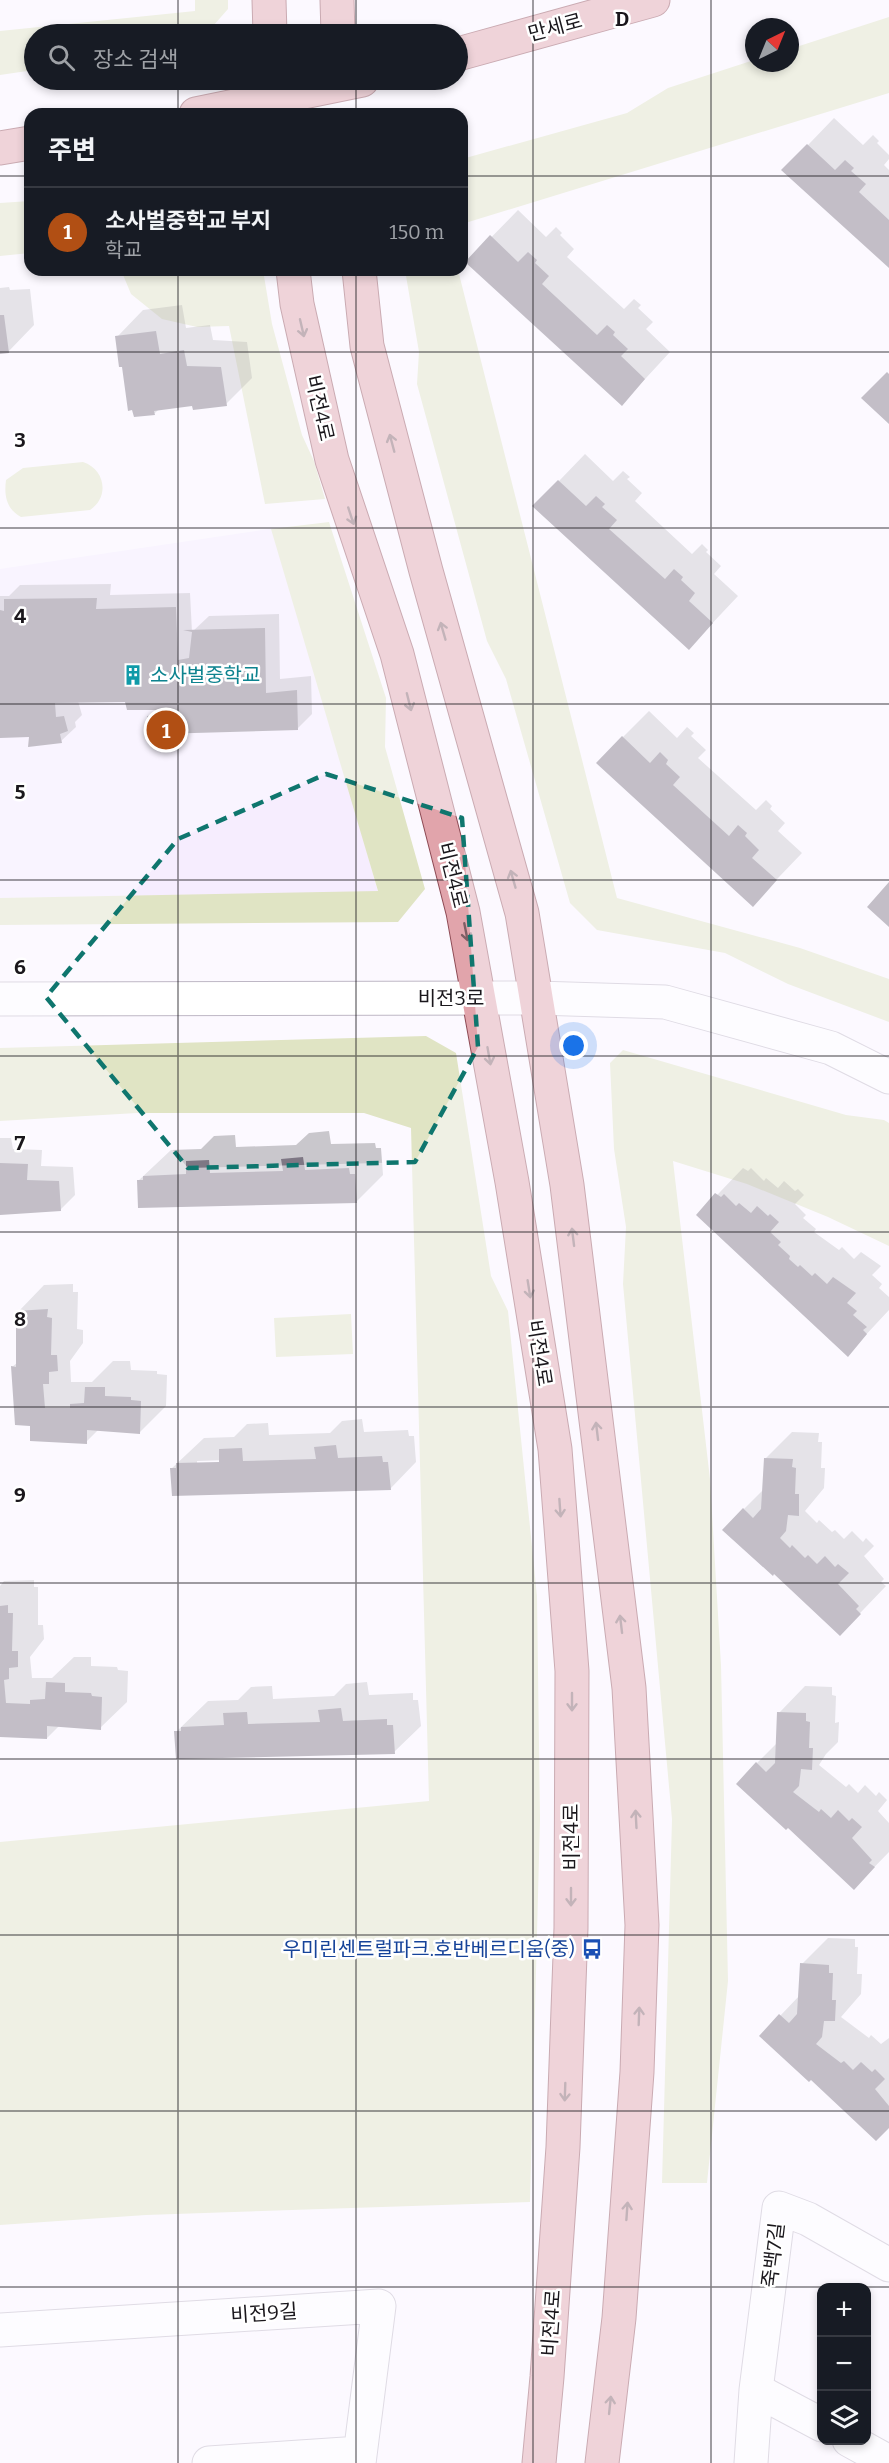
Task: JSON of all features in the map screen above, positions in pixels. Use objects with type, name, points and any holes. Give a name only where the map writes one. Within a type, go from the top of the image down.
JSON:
[{"type":"main road","points":[[269,0],[270,24]]},
{"type":"main road","points":[[338,0],[338,24]]},
{"type":"main road","name":"만세로","points":[[468,51],[653,0]]},
{"type":"main road","points":[[224,108],[272,98],[346,90]]},
{"type":"main road","points":[[0,148],[24,144]]},
{"type":"main road","name":"비전4로","points":[[294,276],[297,304],[332,460],[397,654],[463,912],[512,1182],[555,1449],[572,1671],[571,1928],[563,2147],[539,2463]]},
{"type":"main road","points":[[360,276],[367,346],[426,571],[522,913],[567,1185],[629,1688],[642,1925],[637,2072],[619,2318],[602,2463]]},
{"type":"street","name":"비전3로","points":[[0,999],[537,998],[665,1002],[831,1048],[889,1077]]},
{"type":"street","name":"죽백7길","points":[[751,2463],[756,2390],[779,2208],[808,2219],[889,2265]]},
{"type":"street","name":"비전9길","points":[[0,2330],[379,2306],[359,2458],[209,2463]]},
{"type":"street","points":[[756,2390],[817,2423]]},
{"type":"street","points":[[858,2445],[889,2462]]},
{"type":"highlighted area","points":[[326,774],[462,818],[478,1047],[415,1162],[188,1168],[46,997],[178,839]]},
{"type":"shaded area","points":[[276,528],[378,892],[0,898],[0,569]]},
{"type":"green space","points":[[195,0],[228,0],[228,9],[215,24],[68,24],[195,11]]},
{"type":"green space","points":[[889,17],[889,93],[468,222],[468,157],[627,113],[668,88],[745,63],[745,72],[799,72],[799,46]]},
{"type":"green space","points":[[24,29],[24,71],[0,75],[0,31]]},
{"type":"green space","points":[[24,201],[24,254],[0,256],[0,203]]},
{"type":"green space","points":[[124,276],[264,276],[272,324],[302,435],[314,461],[325,499],[265,504],[229,326],[197,327],[162,319],[131,294]]},
{"type":"green space","points":[[406,276],[460,276],[617,898],[800,948],[889,979],[889,1022],[788,984],[725,953],[597,930],[570,903],[506,679],[487,641],[417,384],[419,352]]},
{"type":"green space","points":[[83,462],[96,471],[102,484],[100,498],[90,510],[21,517],[9,506],[5,491],[6,480],[23,468]]},
{"type":"green space","points":[[329,522],[386,698],[385,747],[425,889],[398,922],[0,925],[0,898],[378,891],[271,529]]},
{"type":"green space","points":[[426,1036],[456,1053],[491,1276],[508,1311],[537,1596],[540,1819],[530,2202],[146,2215],[0,2225],[0,1842],[429,1801],[411,1128],[364,1113],[137,1113],[0,1121],[0,1048]]},
{"type":"green space","points":[[623,1050],[846,1115],[884,1120],[889,1123],[889,1246],[828,1217],[747,1184],[673,1161],[710,1479],[721,1665],[728,1981],[707,2183],[662,2183],[672,1819],[623,1284],[626,1227],[614,1149],[610,1063]]},
{"type":"green space","points":[[351,1314],[353,1354],[276,1357],[274,1318]]},
{"type":"building","points":[[807,144],[835,170],[845,160],[854,168],[851,171],[866,184],[859,192],[889,220],[889,268],[781,170]]},
{"type":"building","points":[[490,235],[518,262],[528,252],[537,260],[535,263],[549,276],[542,284],[597,335],[607,325],[615,332],[613,335],[628,349],[621,356],[645,379],[622,406],[468,265],[468,259]]},
{"type":"building","points":[[0,315],[4,315],[9,353],[0,354]]},
{"type":"building","points":[[156,331],[160,354],[184,350],[187,366],[221,367],[227,406],[193,410],[192,406],[154,411],[155,415],[134,417],[132,410],[128,411],[115,336]]},
{"type":"building","points":[[887,372],[889,374],[889,424],[861,398]]},
{"type":"building","points":[[558,480],[586,506],[596,496],[605,504],[602,507],[617,520],[609,529],[665,579],[674,569],[683,577],[681,580],[695,593],[689,601],[713,623],[689,650],[532,506]]},
{"type":"building","name":"소사벌중학교","points":[[97,598],[96,609],[176,607],[178,660],[189,658],[192,632],[183,630],[265,628],[266,693],[297,690],[298,730],[159,734],[157,727],[148,727],[147,716],[158,715],[157,710],[127,710],[125,702],[55,703],[56,717],[64,716],[68,731],[60,734],[62,743],[28,747],[29,737],[0,738],[0,610],[4,611],[4,599]]},
{"type":"building","points":[[622,736],[650,763],[660,752],[668,760],[666,764],[680,777],[673,785],[729,836],[738,825],[747,833],[745,836],[759,850],[752,858],[777,880],[753,907],[596,763]]},
{"type":"building","points":[[889,882],[889,927],[867,907]]},
{"type":"building","points":[[303,1157],[305,1170],[349,1168],[350,1174],[355,1174],[357,1203],[138,1208],[137,1180],[143,1180],[143,1176],[186,1174],[186,1161],[209,1160],[210,1173],[283,1171],[281,1159]]},
{"type":"building","points":[[0,1163],[28,1164],[27,1180],[59,1181],[61,1211],[0,1215]]},
{"type":"building","points":[[715,1193],[721,1197],[724,1194],[736,1206],[739,1203],[751,1213],[757,1206],[768,1216],[770,1214],[779,1222],[770,1232],[781,1242],[778,1245],[790,1256],[789,1259],[812,1276],[815,1273],[827,1284],[833,1277],[856,1293],[847,1303],[857,1311],[853,1315],[867,1327],[863,1330],[867,1334],[848,1357],[696,1215]]},
{"type":"building","points":[[48,1309],[47,1317],[52,1318],[51,1355],[57,1355],[58,1371],[49,1372],[49,1384],[43,1384],[45,1408],[70,1408],[70,1404],[84,1403],[85,1387],[105,1387],[105,1396],[131,1397],[131,1400],[141,1401],[140,1434],[87,1430],[87,1444],[30,1441],[30,1426],[15,1425],[11,1366],[16,1367],[16,1311]]},
{"type":"building","points":[[336,1445],[338,1458],[382,1456],[383,1462],[388,1462],[391,1490],[172,1496],[170,1468],[176,1468],[176,1463],[219,1462],[219,1449],[242,1448],[243,1461],[316,1459],[314,1447]]},
{"type":"building","points":[[764,1458],[793,1459],[792,1467],[796,1468],[795,1494],[799,1494],[799,1516],[788,1515],[786,1531],[780,1538],[790,1548],[792,1545],[805,1558],[808,1555],[817,1564],[825,1556],[835,1567],[838,1564],[849,1573],[838,1584],[859,1606],[856,1609],[861,1614],[840,1636],[774,1574],[773,1576],[722,1530],[743,1508],[753,1518],[761,1509]]},
{"type":"building","points":[[8,1605],[8,1613],[13,1613],[12,1651],[18,1651],[18,1667],[9,1668],[9,1679],[4,1680],[6,1703],[30,1704],[30,1700],[45,1699],[46,1682],[65,1683],[65,1692],[91,1693],[92,1696],[102,1697],[101,1730],[47,1726],[47,1739],[0,1737],[0,1606]]},
{"type":"building","points":[[341,1708],[343,1721],[387,1719],[387,1725],[393,1725],[395,1754],[176,1759],[174,1731],[181,1731],[181,1727],[224,1725],[223,1713],[247,1712],[248,1724],[320,1722],[318,1710]]},
{"type":"building","points":[[777,1712],[806,1713],[806,1721],[810,1722],[809,1748],[813,1748],[812,1770],[801,1769],[799,1786],[793,1792],[819,1812],[821,1809],[831,1818],[838,1810],[849,1821],[852,1818],[862,1827],[852,1838],[872,1860],[869,1863],[875,1867],[854,1890],[788,1828],[786,1830],[736,1784],[756,1762],[766,1772],[775,1763]]},
{"type":"building","points":[[800,1963],[829,1965],[829,1973],[833,1973],[832,2000],[836,2000],[835,2021],[824,2021],[822,2037],[816,2044],[841,2063],[844,2061],[853,2070],[861,2062],[872,2072],[875,2069],[885,2079],[875,2089],[889,2106],[889,2128],[876,2141],[811,2080],[809,2082],[759,2036],[779,2014],[789,2023],[797,2014]]},
{"type":"place","name":"소사벌중학교","points":[[133,675]]},
{"type":"place","name":"소사벌중학교 부지","points":[[166,730]]},
{"type":"place","name":"우미린센트럴파크.호반베르디움(중)","points":[[592,1949]]}]
